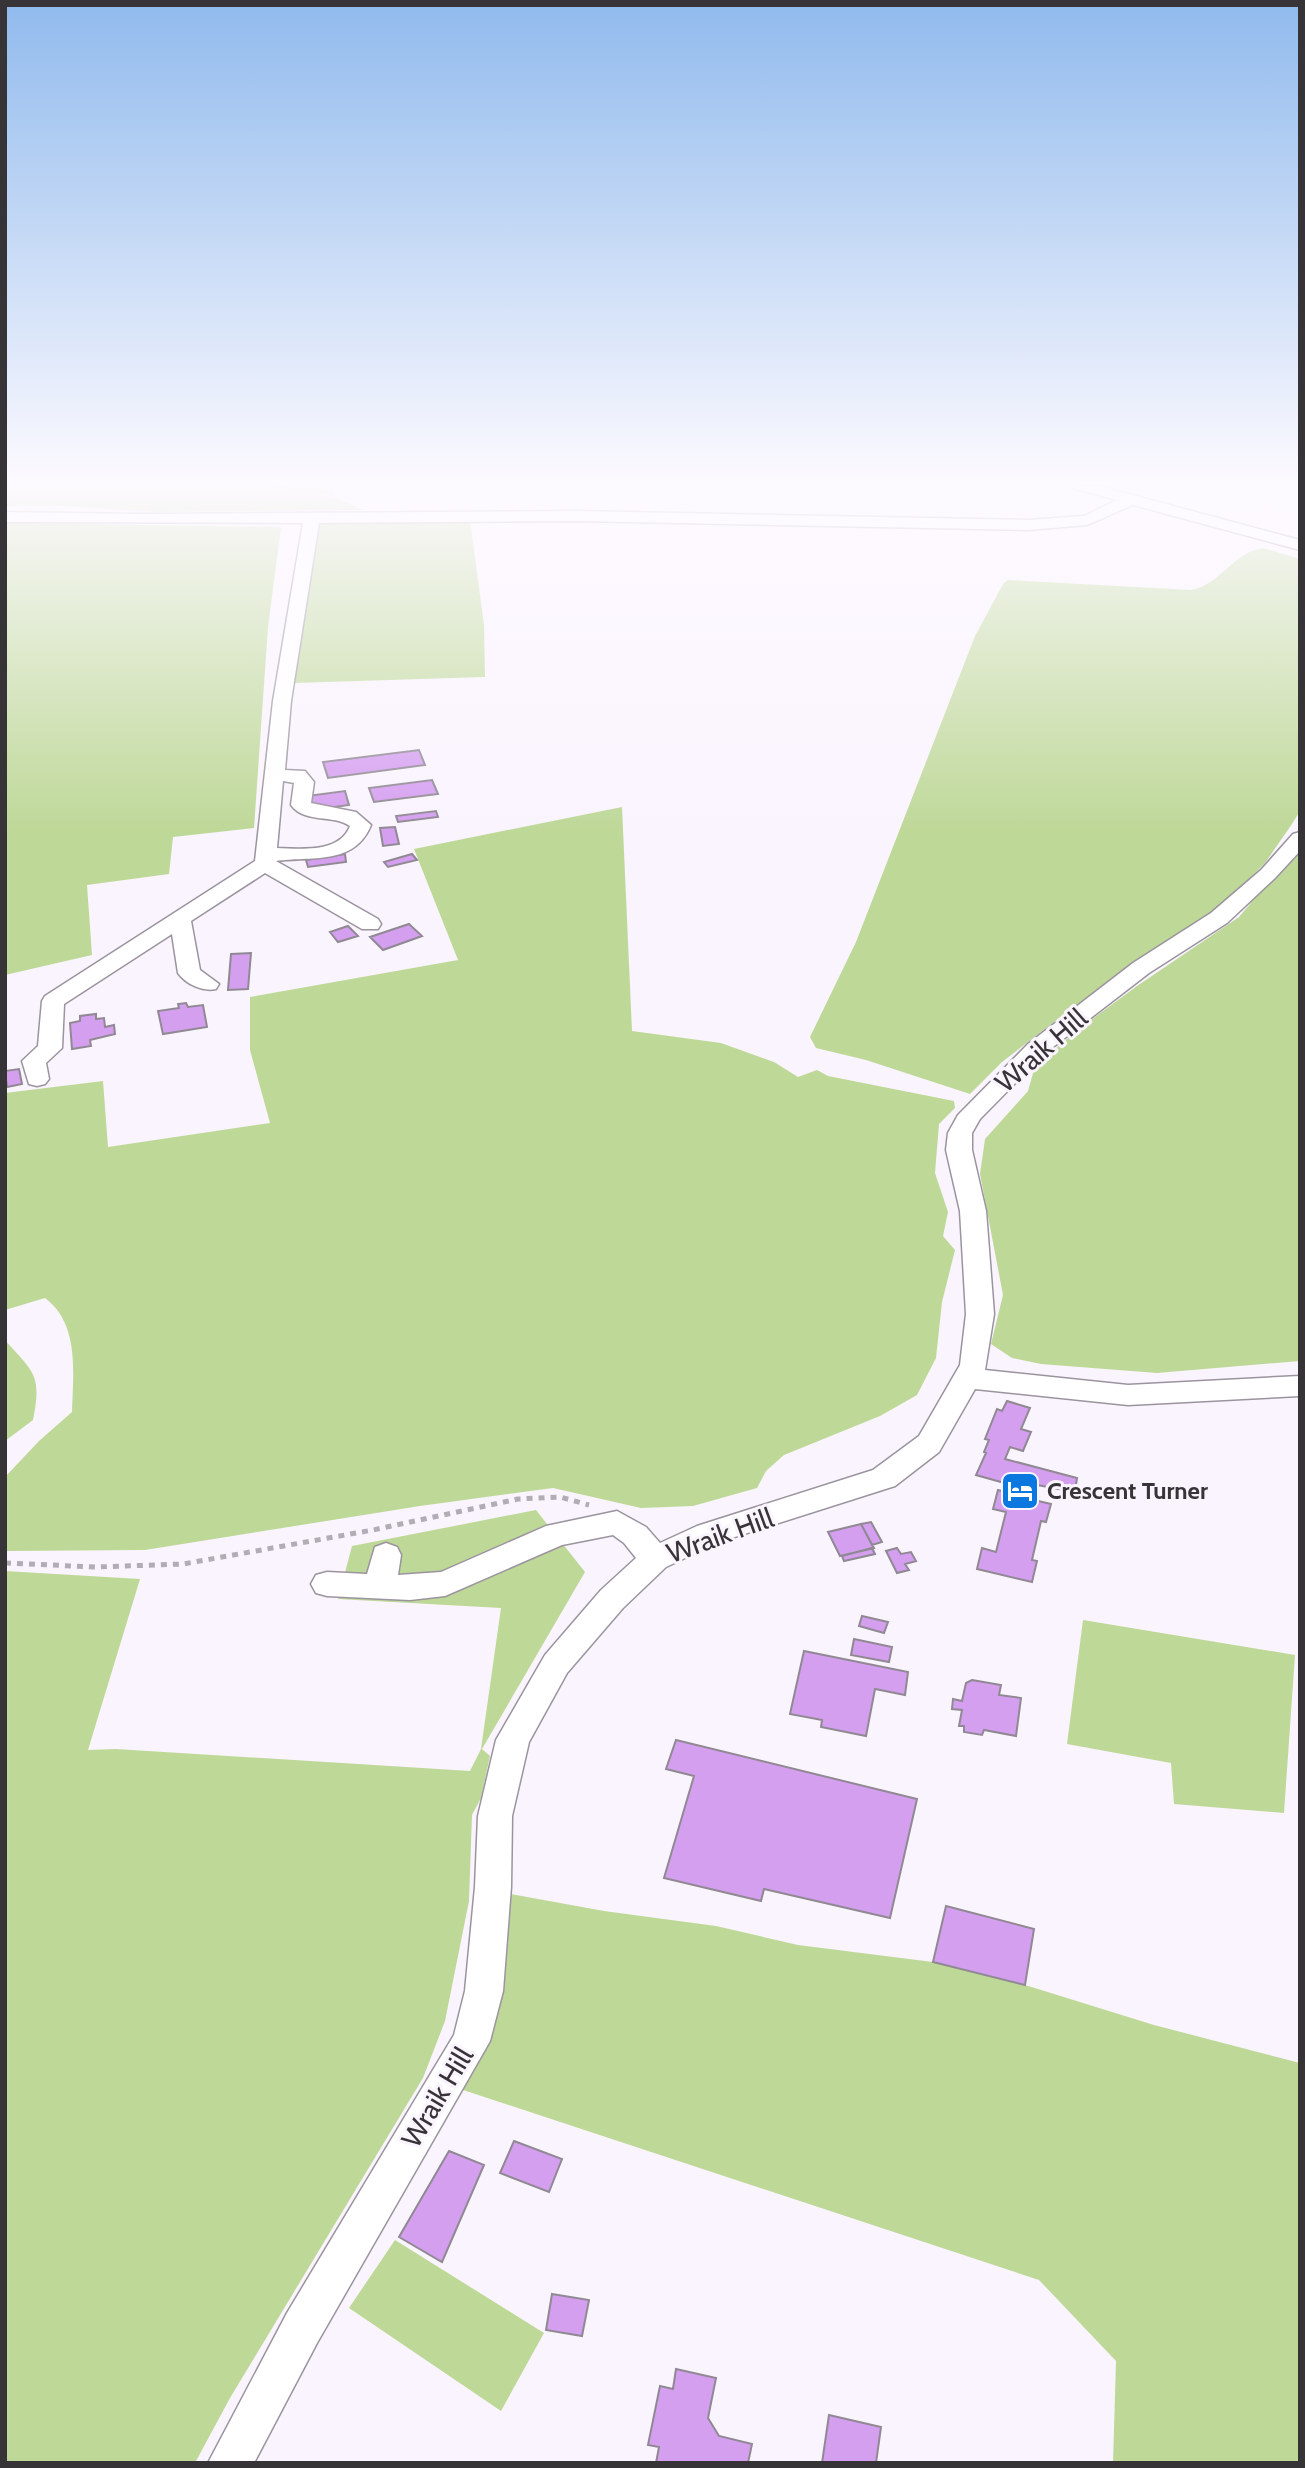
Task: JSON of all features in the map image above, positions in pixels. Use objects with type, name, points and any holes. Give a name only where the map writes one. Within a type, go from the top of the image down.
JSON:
[{"type":"street","points":[[37,1079],[34,1061],[50,1048],[53,1001],[180,919],[266,859],[295,601]]},
{"type":"street","name":"Wraik Hill","points":[[230,2463],[308,2316],[471,2041],[484,1991],[493,1887],[495,1816],[513,1740],[556,1664],[612,1599],[655,1559],[708,1534],[884,1478],[929,1444],[970,1372],[980,1314],[973,1211],[959,1150],[961,1133],[970,1115],[1036,1049],[1141,968],[1219,918],[1268,874],[1300,838]]},
{"type":"street","points":[[266,859],[370,924]]},
{"type":"street","points":[[180,919],[189,974],[208,984]]},
{"type":"street","points":[[970,1372],[1163,1380],[1300,1369]]},
{"type":"street","points":[[970,1372],[1128,1395],[1300,1386]]},
{"type":"street","points":[[327,1584],[410,1588],[445,1584],[557,1534],[617,1523]]},
{"type":"street","points":[[381,1587],[386,1555]]},
{"type":"lane","points":[[266,859],[302,855],[351,843],[360,835],[361,825],[353,816],[308,811],[301,805],[304,782],[298,775],[274,776]]},
{"type":"lane","points":[[617,1523],[635,1535],[655,1559]]},
{"type":"path","points":[[5,1563],[96,1567],[183,1564],[373,1530],[518,1499],[560,1497],[590,1505],[617,1523]]},
{"type":"green space","points":[[5,601],[271,601],[254,828],[173,837],[169,874],[87,885],[92,955],[5,975]]},
{"type":"green space","points":[[300,601],[481,601],[485,677],[294,683]]},
{"type":"green space","points":[[994,601],[1300,601],[1300,811],[1265,863],[1215,914],[1059,1018],[1002,1062],[970,1094],[866,1060],[816,1048],[810,1037],[856,942],[975,636]]},
{"type":"green space","points":[[622,807],[632,1031],[721,1043],[774,1062],[798,1077],[817,1070],[828,1076],[954,1101],[955,1108],[939,1124],[935,1173],[948,1212],[943,1236],[955,1250],[942,1302],[936,1358],[917,1395],[880,1416],[784,1455],[766,1471],[757,1488],[693,1506],[641,1508],[553,1488],[420,1506],[145,1550],[5,1551],[5,1477],[39,1441],[72,1412],[73,1366],[69,1335],[64,1321],[45,1298],[5,1310],[5,1093],[103,1081],[108,1147],[270,1123],[250,1050],[250,997],[458,960],[414,849]]},
{"type":"green space","points":[[1300,844],[1300,1361],[1157,1373],[1041,1364],[1012,1358],[991,1344],[1003,1295],[980,1174],[985,1139],[1028,1091],[1035,1066],[1080,1028],[1137,986],[1239,917]]},
{"type":"green space","points":[[5,1340],[33,1375],[36,1383],[36,1405],[33,1420],[5,1441]]},
{"type":"green space","points":[[536,1510],[585,1572],[482,1749],[490,1756],[481,1798],[472,1815],[469,1901],[445,2021],[423,2078],[230,2398],[195,2463],[5,2463],[5,1571],[140,1579],[88,1750],[116,1749],[470,1771],[481,1749],[501,1608],[338,1599],[352,1546]]},
{"type":"green space","points":[[1083,1620],[1295,1655],[1284,1813],[1174,1804],[1171,1763],[1067,1744]]},
{"type":"green space","points":[[505,1893],[604,1911],[716,1926],[798,1945],[933,1962],[1025,1985],[1154,2025],[1300,2063],[1300,2463],[1113,2463],[1116,2361],[1039,2280],[457,2088]]},
{"type":"green space","points":[[395,2240],[544,2333],[501,2411],[349,2308]]},
{"type":"building","points":[[419,750],[425,765],[328,778],[323,762]]},
{"type":"building","points":[[432,780],[438,794],[374,802],[369,788]]},
{"type":"building","points":[[345,791],[349,805],[312,810],[307,796]]},
{"type":"building","points":[[436,811],[438,817],[398,822],[396,816]]},
{"type":"building","points":[[395,827],[399,844],[383,846],[380,828]]},
{"type":"building","points":[[345,854],[346,862],[308,867],[306,860]]},
{"type":"building","points":[[412,854],[417,860],[388,867],[384,862]]},
{"type":"building","points":[[409,924],[422,936],[383,950],[370,937]]},
{"type":"building","points":[[348,926],[358,936],[338,942],[330,932]]},
{"type":"building","points":[[251,953],[248,989],[228,990],[231,954]]},
{"type":"building","points":[[186,1003],[188,1007],[203,1005],[207,1027],[163,1034],[158,1011],[179,1008],[178,1004]]},
{"type":"building","points":[[96,1014],[96,1019],[104,1018],[105,1027],[114,1025],[115,1034],[90,1040],[91,1046],[72,1049],[70,1023],[80,1021],[80,1016]]},
{"type":"building","points":[[19,1069],[22,1084],[7,1087],[5,1071]]},
{"type":"building","name":"Crescent Turner","points":[[1007,1401],[1030,1408],[1021,1429],[1031,1432],[1023,1451],[1010,1447],[1005,1459],[1077,1478],[1075,1492],[1037,1485],[1034,1500],[1051,1504],[1046,1522],[1041,1521],[1032,1560],[1037,1561],[1032,1582],[977,1569],[982,1548],[996,1552],[1006,1512],[993,1509],[998,1490],[1006,1492],[1008,1484],[976,1475],[986,1453],[984,1452],[989,1440],[985,1439],[997,1409],[1002,1411]]},
{"type":"building","points":[[871,1522],[882,1542],[872,1545],[861,1524]]},
{"type":"building","points":[[861,1524],[874,1548],[840,1556],[828,1532]]},
{"type":"building","points":[[872,1548],[875,1554],[844,1561],[842,1556]]},
{"type":"building","points":[[897,1548],[901,1554],[911,1552],[916,1561],[905,1564],[909,1570],[897,1573],[886,1551]]},
{"type":"building","points":[[862,1616],[888,1622],[884,1633],[859,1626]]},
{"type":"building","points":[[854,1639],[892,1647],[889,1662],[851,1655]]},
{"type":"building","points":[[804,1651],[908,1672],[905,1695],[875,1689],[866,1736],[821,1727],[822,1720],[790,1714]]},
{"type":"building","points":[[972,1680],[1001,1685],[999,1695],[1021,1698],[1016,1736],[984,1730],[982,1735],[964,1732],[964,1726],[959,1726],[962,1710],[952,1709],[953,1699],[962,1701],[966,1683]]},
{"type":"building","points":[[676,1740],[917,1799],[890,1918],[764,1889],[761,1901],[664,1878],[694,1776],[666,1769]]},
{"type":"building","points":[[946,1906],[1034,1929],[1025,1985],[933,1962]]},
{"type":"building","points":[[514,2141],[562,2159],[549,2192],[500,2173]]},
{"type":"building","points":[[449,2151],[484,2165],[442,2262],[399,2237]]},
{"type":"building","points":[[552,2294],[589,2300],[582,2336],[546,2330]]},
{"type":"building","points":[[676,2369],[716,2378],[708,2418],[719,2436],[752,2444],[748,2463],[656,2463],[659,2447],[648,2445],[660,2386],[673,2389]]},
{"type":"building","points":[[829,2415],[881,2427],[876,2463],[822,2463]]},
{"type":"place","name":"Crescent Turner","points":[[1020,1491]]}]
